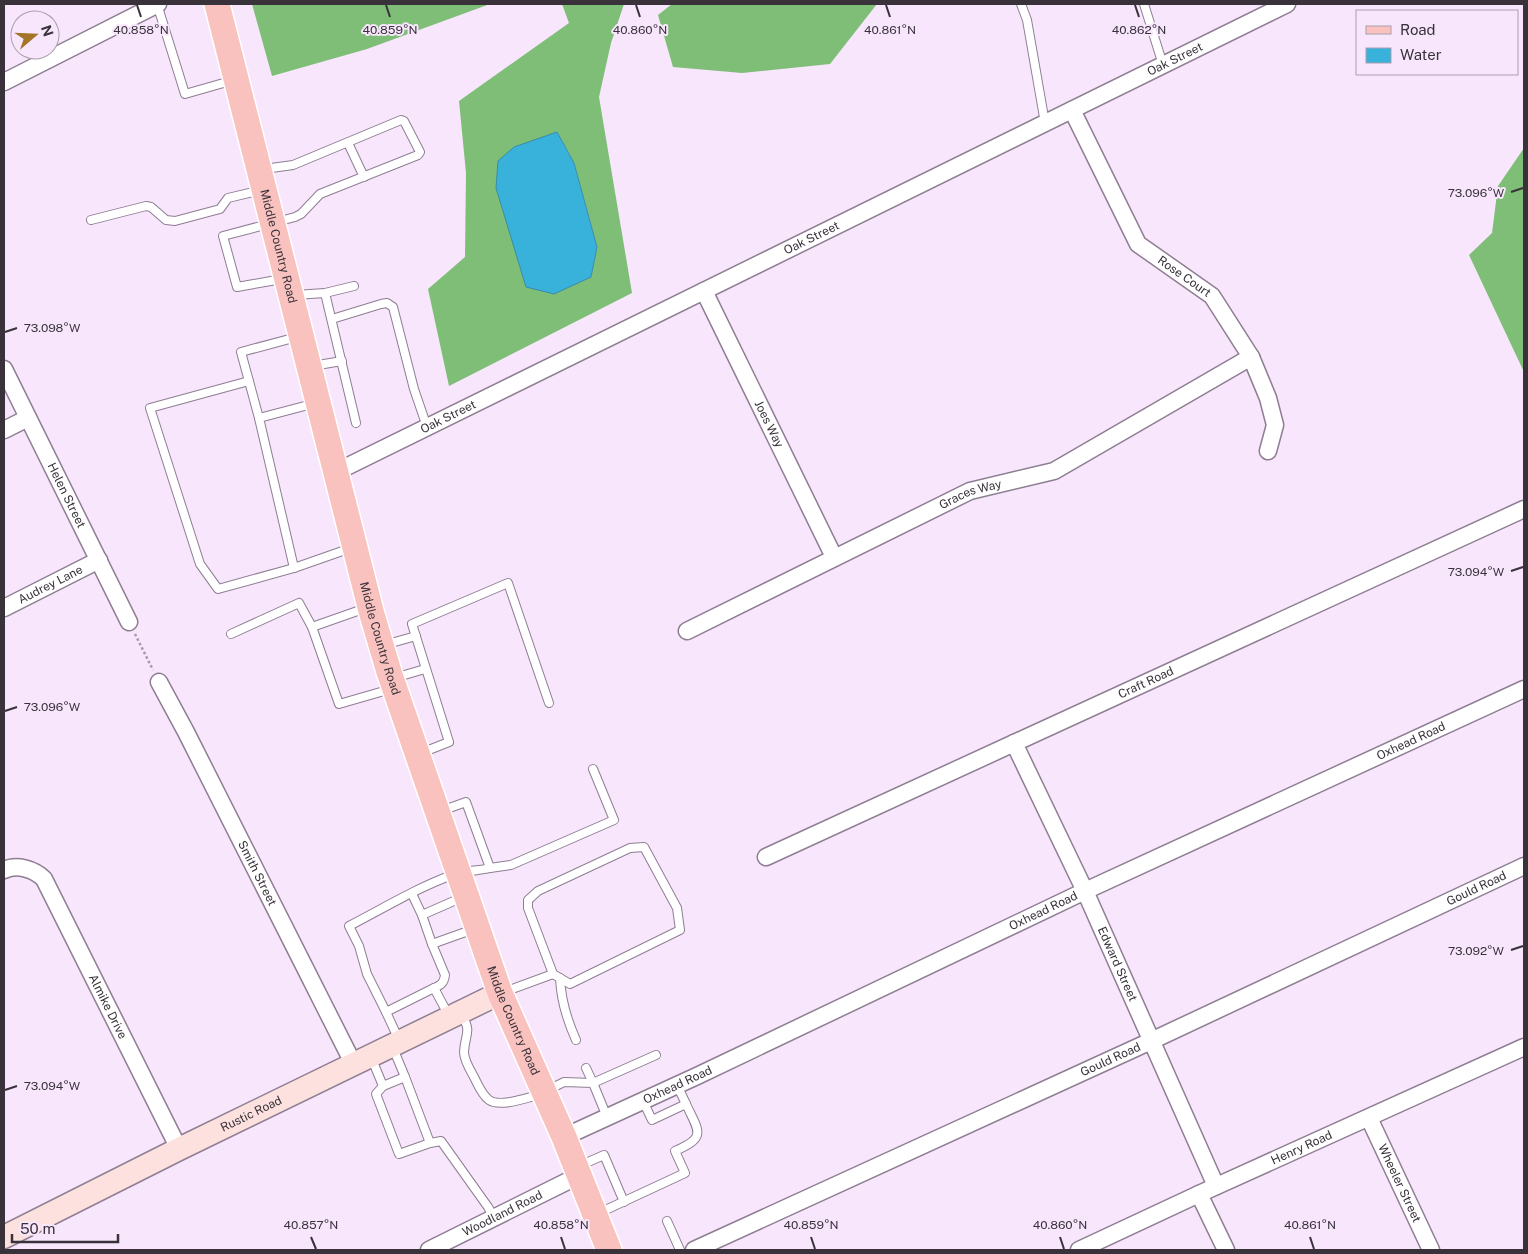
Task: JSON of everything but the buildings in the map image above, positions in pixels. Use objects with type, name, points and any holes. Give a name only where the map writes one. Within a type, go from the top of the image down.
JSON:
[{"type":"main road","name":"Middle Country Road","points":[[217,4],[370,607],[393,683],[500,994],[564,1137],[609,1250]]},
{"type":"street","points":[[4,82],[157,4]]},
{"type":"street","name":"Oak Street","points":[[336,472],[1287,4]]},
{"type":"street","name":"Rose Court","points":[[1072,110],[1138,244],[1212,296],[1251,357],[1268,398],[1275,425],[1268,451]]},
{"type":"street","name":"Joes Way","points":[[704,291],[834,558]]},
{"type":"street","name":"Graces Way","points":[[687,631],[970,491],[1054,471],[1251,357]]},
{"type":"street","name":"Helen Street","points":[[4,369],[129,622]]},
{"type":"street","points":[[4,430],[28,418]]},
{"type":"street","name":"Craft Road","points":[[766,857],[1524,509]]},
{"type":"street","name":"Audrey Lane","points":[[4,608],[98,560]]},
{"type":"street","name":"Smith Street","points":[[159,682],[363,1061]]},
{"type":"street","name":"Oxhead Road","points":[[564,1137],[1085,890],[1524,688]]},
{"type":"street","name":"Edward Street","points":[[1014,743],[1085,890],[1216,1186]]},
{"type":"street","name":"Gould Road","points":[[701,1249],[1524,866]]},
{"type":"street","name":"Almike Drive","points":[[4,870],[23,867],[38,873],[48,886],[179,1149]]},
{"type":"street","name":"Rustic Road","points":[[4,1237],[179,1149],[500,994]]},
{"type":"street","name":"Henry Road","points":[[1080,1250],[1216,1186],[1523,1051]]},
{"type":"street","name":"Wheeler Street","points":[[1369,1118],[1431,1250]]},
{"type":"street","name":"Woodland Road","points":[[428,1250],[494,1218],[577,1172]]},
{"type":"street","points":[[1199,1194],[1226,1250]]},
{"type":"lane","points":[[157,4],[185,94],[236,79]]},
{"type":"lane","points":[[1021,4],[1027,20],[1045,123]]},
{"type":"lane","points":[[1144,4],[1163,65]]},
{"type":"lane","points":[[91,220],[146,206],[166,220],[175,221],[220,209],[228,198],[292,165],[401,120],[404,121],[420,152],[418,156],[320,194],[301,214],[223,236],[237,287],[289,286],[326,294],[354,286]]},
{"type":"lane","points":[[348,142],[364,177]]},
{"type":"lane","points":[[326,294],[356,423]]},
{"type":"lane","points":[[332,319],[381,304],[387,303],[393,307],[414,390],[427,427]]},
{"type":"lane","points":[[294,568],[259,418],[241,352],[301,336]]},
{"type":"lane","points":[[309,366],[342,361]]},
{"type":"lane","points":[[249,381],[150,408],[200,564],[218,589],[294,568],[355,546]]},
{"type":"lane","points":[[259,418],[318,402]]},
{"type":"lane","points":[[418,755],[449,742],[412,624],[508,583],[549,703]]},
{"type":"lane","points":[[231,634],[299,603],[312,627],[339,704],[425,669]]},
{"type":"lane","points":[[312,627],[370,607]]},
{"type":"lane","points":[[382,646],[416,636]]},
{"type":"lane","points":[[422,915],[478,871],[511,865],[614,820],[593,769]]},
{"type":"lane","points":[[437,812],[466,802],[490,868]]},
{"type":"lane","points":[[500,994],[557,976],[570,984],[680,930],[677,908],[644,847],[630,848],[538,891],[528,900],[528,908],[557,976],[566,1018],[576,1040]]},
{"type":"lane","points":[[430,1143],[405,1077],[386,1012],[367,974],[359,946],[349,926],[412,894],[462,884]]},
{"type":"lane","points":[[386,1012],[442,984],[445,979],[422,915],[412,894]]},
{"type":"lane","points":[[432,944],[477,928]]},
{"type":"lane","points":[[434,988],[455,1016],[468,1028],[464,1053],[466,1060],[483,1094],[489,1100],[496,1103],[514,1101],[544,1092],[564,1082],[593,1084],[656,1054]]},
{"type":"lane","points":[[363,1061],[383,1086]]},
{"type":"lane","points":[[586,1068],[607,1117]]},
{"type":"lane","points":[[405,1077],[383,1086],[376,1094],[399,1154],[441,1141],[494,1218]]},
{"type":"lane","points":[[595,1215],[685,1173],[675,1152],[692,1144],[697,1139],[698,1130],[677,1085]]},
{"type":"lane","points":[[643,1101],[652,1120],[686,1104]]},
{"type":"lane","points":[[577,1172],[604,1155],[624,1202]]},
{"type":"lane","points":[[667,1221],[680,1250]]},
{"type":"path","points":[[129,622],[159,682]]},
{"type":"green space","points":[[252,4],[490,4],[367,49],[272,76]]},
{"type":"green space","points":[[562,4],[624,4],[611,43],[599,97],[632,293],[449,386],[428,289],[465,257],[466,173],[459,101],[569,23]],"holes":[[[557,132],[574,163],[597,247],[591,277]]]},
{"type":"green space","points":[[672,4],[877,4],[830,64],[742,73],[673,67],[658,15]]},
{"type":"green space","points":[[1524,148],[1524,372],[1469,255],[1492,233],[1498,186]]},
{"type":"water","points":[[557,132],[574,163],[597,247],[591,277],[554,294],[526,287],[496,188],[498,161],[514,147]]}]
